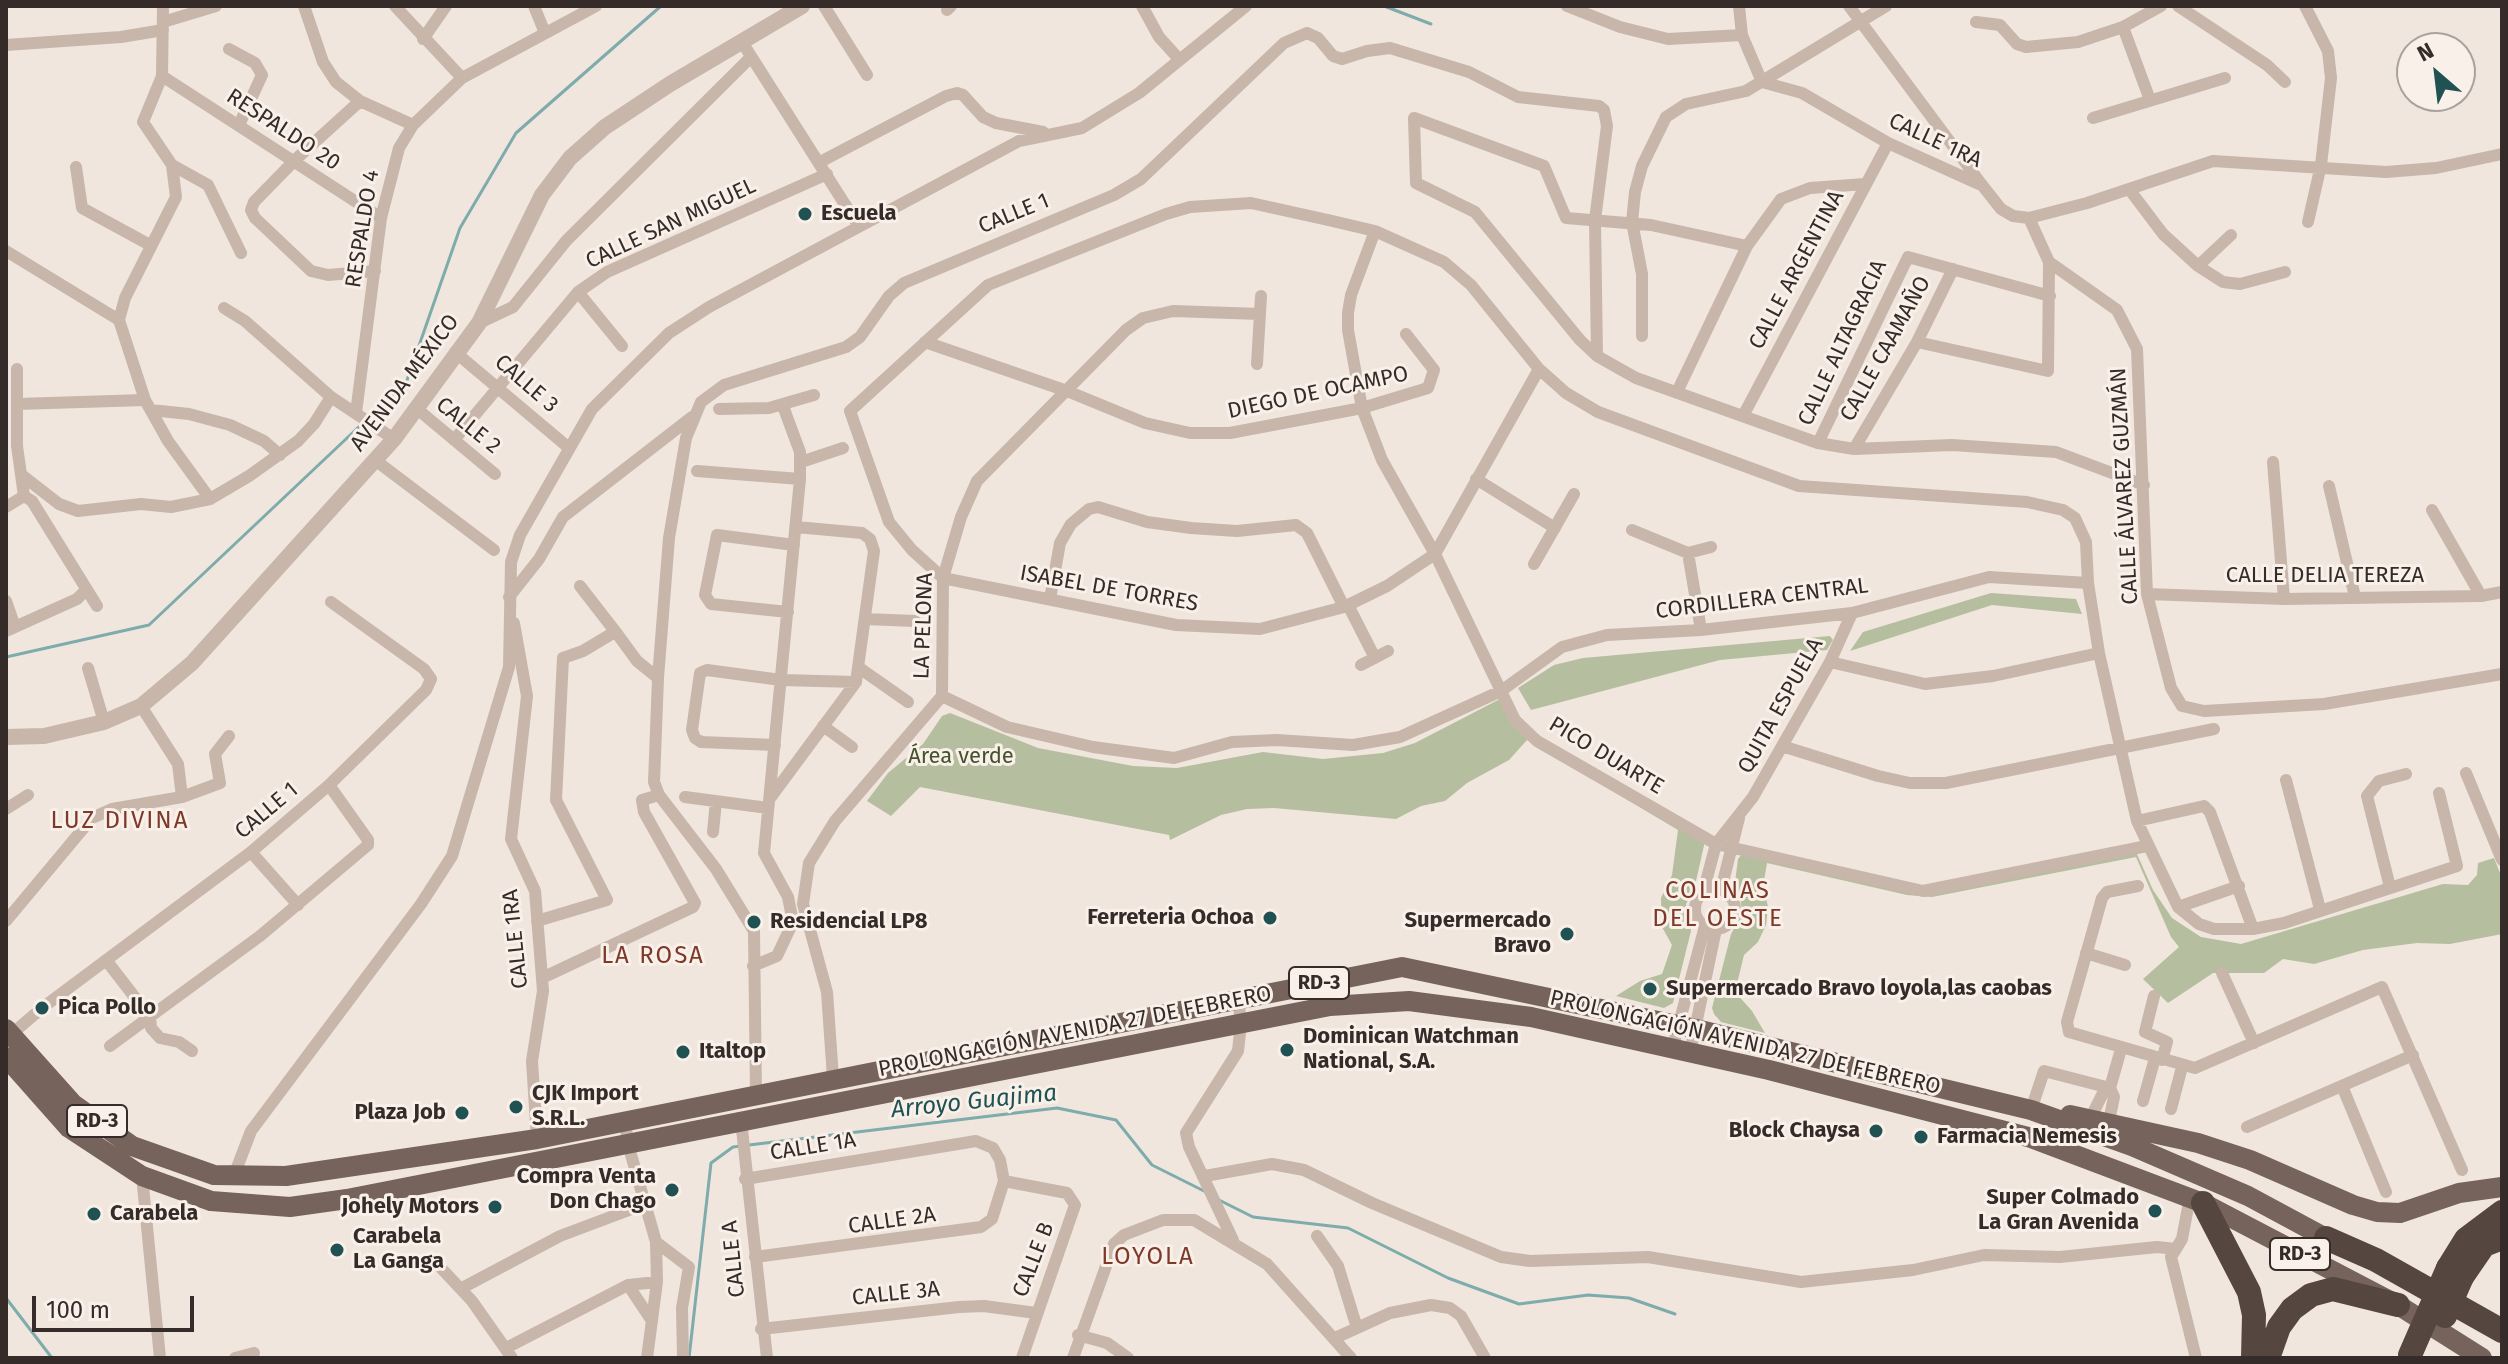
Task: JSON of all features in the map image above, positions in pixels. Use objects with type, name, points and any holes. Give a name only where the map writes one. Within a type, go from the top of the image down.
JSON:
[{"type":"highway","points":[[2196,1200],[2249,1292],[2254,1315],[2253,1358]]},
{"type":"highway","points":[[2415,1357],[2455,1272],[2466,1239],[2502,1212]]},
{"type":"highway","points":[[2326,1238],[2376,1260],[2502,1331]]},
{"type":"highway","points":[[2455,1272],[2484,1245],[2502,1238]]},
{"type":"highway","points":[[2268,1358],[2279,1327],[2292,1309],[2311,1295],[2333,1289],[2398,1305]]},
{"type":"main road","name":"PROLONGACIÓN AVENIDA 27 DE FEBRERO","points":[[8,1034],[73,1104],[132,1146],[196,1170],[233,1178],[343,1171],[537,1139],[1402,967],[1688,1027],[2031,1110],[2132,1146],[2248,1196],[2326,1238]]},
{"type":"main road","name":"PROLONGACIÓN AVENIDA 27 DE FEBRERO","points":[[6,1057],[69,1128],[142,1176],[221,1202],[290,1207],[347,1199],[628,1144],[740,1127],[910,1089],[1330,1006],[1409,1001],[1531,1017],[1864,1093],[2028,1137],[2196,1200],[2398,1305],[2482,1358]]},
{"type":"main road","points":[[906,1066],[910,1089]]},
{"type":"main road","points":[[2031,1110],[2100,1119],[2250,1160],[2353,1205],[2377,1212],[2400,1213],[2459,1193],[2502,1187]]},
{"type":"main road","points":[[343,1171],[347,1199]]},
{"type":"street","points":[[163,6],[162,76],[143,122],[172,165],[176,197],[125,298],[119,320],[148,405],[168,441],[210,499]]},
{"type":"street","points":[[6,45],[121,37],[163,26],[216,6]]},
{"type":"street","points":[[304,6],[329,73],[360,101],[413,125]]},
{"type":"street","points":[[395,6],[462,78]]},
{"type":"street","points":[[423,39],[446,6]]},
{"type":"street","points":[[534,6],[545,33]]},
{"type":"street","name":"AVENIDA MÉXICO","points":[[6,737],[44,736],[104,722],[141,706],[212,643],[394,439],[479,323],[542,195],[570,158],[605,127],[802,6]]},
{"type":"street","points":[[824,6],[867,75]]},
{"type":"street","points":[[1142,6],[1159,37],[1178,58]]},
{"type":"street","points":[[233,1178],[251,1131],[421,904],[452,856],[509,667],[511,562],[520,535],[592,409],[669,333],[709,307],[1019,141],[1082,128],[1139,93],[1178,58],[1246,6]]},
{"type":"street","points":[[1567,6],[1620,27],[1668,39],[1742,35]]},
{"type":"street","points":[[1739,6],[1742,35],[1762,82]]},
{"type":"street","points":[[1849,6],[1982,185]]},
{"type":"street","points":[[1642,336],[1642,274],[1632,222],[1642,166],[1666,117],[1686,104],[1735,94],[1762,82],[1886,6]]},
{"type":"street","points":[[1976,22],[2000,25],[2017,44],[2026,47],[2078,42],[2123,27],[2161,6]]},
{"type":"street","points":[[2178,6],[2267,65],[2285,82]]},
{"type":"street","points":[[2305,6],[2330,63],[2331,98],[2308,222]]},
{"type":"street","name":"RESPALDO 4","points":[[356,413],[389,175],[413,125],[462,78],[592,7]]},
{"type":"street","points":[[2123,27],[2150,100]]},
{"type":"street","name":"CALLE 1","points":[[692,417],[701,402],[724,385],[846,347],[860,337],[889,296],[913,278],[1114,195],[1141,179],[1296,35],[1307,33],[1318,38],[1333,56],[1342,59],[1390,48],[1469,72],[1518,97],[1599,106],[1607,115],[1607,126],[1595,220]]},
{"type":"street","points":[[742,42],[858,225]]},
{"type":"street","points":[[229,49],[255,63],[262,75],[239,125]]},
{"type":"street","points":[[479,323],[513,307],[566,241],[750,58]]},
{"type":"street","name":"RESPALDO 20","points":[[162,76],[381,218]]},
{"type":"street","points":[[2093,118],[2225,78]]},
{"type":"street","name":"CALLE 1RA","points":[[1762,82],[1802,93],[1888,143],[1982,185],[2007,213],[2029,218]]},
{"type":"street","points":[[820,162],[957,93],[983,117],[996,123],[1051,133]]},
{"type":"street","points":[[360,101],[295,160],[254,202],[251,210],[255,218],[311,271],[328,275],[375,271]]},
{"type":"street","points":[[1747,246],[1632,222],[1563,216],[1544,166],[1414,118],[1416,183],[1475,212],[1580,340],[1597,356],[1636,378],[1818,443],[1854,449],[1952,445],[2056,452],[2144,485]]},
{"type":"street","name":"CALLE ARGENTINA","points":[[1743,416],[1888,143]]},
{"type":"street","points":[[2048,371],[2049,262],[2029,218],[2213,161],[2321,165],[2386,172],[2436,168],[2502,154]]},
{"type":"street","points":[[172,165],[208,185],[241,253]]},
{"type":"street","points":[[76,167],[82,208],[150,245]]},
{"type":"street","name":"CALLE SAN MIGUEL","points":[[454,440],[578,292],[607,272],[827,174]]},
{"type":"street","points":[[1677,392],[1747,246],[1781,199],[1793,192],[1865,184]]},
{"type":"street","points":[[2129,189],[2163,234],[2198,266],[2231,285],[2285,272]]},
{"type":"street","points":[[943,578],[912,550],[889,522],[850,411],[988,285],[1166,214],[1190,207],[1251,203],[1375,231],[1444,262],[1471,285],[1539,369],[1566,393],[1598,412],[1799,486],[2027,502],[2063,510],[2075,518],[2082,529],[2099,653],[2137,821],[2178,907],[2199,924],[2214,929],[2253,929],[2457,866],[2439,793]]},
{"type":"street","points":[[1595,220],[1597,356]]},
{"type":"street","name":"PICO DUARTE","points":[[1375,231],[1351,295],[1348,313],[1348,330],[1362,408],[1382,460],[1435,554],[1515,720],[1537,741],[1716,844],[1923,891],[2147,846]]},
{"type":"street","points":[[2198,266],[2231,235]]},
{"type":"street","points":[[6,251],[119,320]]},
{"type":"street","name":"CALLE ALTAGRACIA","points":[[1818,443],[1905,260],[1913,256],[1953,269]]},
{"type":"street","name":"CALLE ÁLVAREZ GUZMÁN","points":[[2049,262],[2117,310],[2132,335],[2141,364],[2147,594],[2171,688],[2182,706],[2192,711],[2324,704],[2502,674]]},
{"type":"street","points":[[1953,269],[2050,296]]},
{"type":"street","name":"CALLE CAAMAÑO","points":[[1854,449],[1917,342],[1953,269]]},
{"type":"street","points":[[578,292],[622,346]]},
{"type":"street","points":[[1257,364],[1261,296]]},
{"type":"street","points":[[224,308],[245,321],[331,397],[394,439]]},
{"type":"street","name":"LA PELONA","points":[[833,1078],[827,992],[803,904],[809,863],[835,821],[942,696],[943,578],[961,517],[977,481],[1126,330],[1143,318],[1173,311],[1260,314]]},
{"type":"street","name":"DIEGO DE OCAMPO","points":[[925,342],[1067,391],[1145,423],[1190,433],[1230,433],[1362,408],[1428,388],[1434,370],[1429,359],[1406,334]]},
{"type":"street","points":[[1917,342],[2048,371],[2061,379]]},
{"type":"street","name":"CALLE 3","points":[[455,352],[501,387],[569,448]]},
{"type":"street","points":[[17,369],[18,454],[24,496]]},
{"type":"street","points":[[1435,554],[1539,369]]},
{"type":"street","points":[[719,409],[783,406],[814,395]]},
{"type":"street","points":[[23,476],[59,504],[78,511],[141,504],[171,507],[210,499],[280,455],[314,424],[331,397]]},
{"type":"street","points":[[17,404],[148,405],[230,425],[264,441],[280,455]]},
{"type":"street","points":[[753,966],[777,956],[793,922],[788,897],[764,853],[801,462],[798,443],[783,406]]},
{"type":"street","name":"CALLE 2","points":[[416,408],[495,474]]},
{"type":"street","points":[[508,595],[539,559],[563,517],[692,417]]},
{"type":"street","points":[[692,417],[669,538],[654,782],[659,795],[716,869],[754,931],[756,1095]]},
{"type":"street","points":[[801,462],[843,448]]},
{"type":"street","points":[[375,460],[494,550]]},
{"type":"street","points":[[2273,462],[2284,599]]},
{"type":"street","points":[[697,471],[800,479]]},
{"type":"street","points":[[1476,479],[1555,528]]},
{"type":"street","points":[[2329,486],[2355,597]]},
{"type":"street","points":[[1534,564],[1574,494]]},
{"type":"street","points":[[6,507],[24,496]]},
{"type":"street","points":[[24,496],[32,501],[97,606]]},
{"type":"street","points":[[1050,599],[1060,543],[1071,524],[1089,509],[1098,507],[1147,522],[1191,528],[1237,531],[1296,525],[1307,533],[1375,658]]},
{"type":"street","points":[[2432,510],[2481,596]]},
{"type":"street","points":[[769,804],[856,682],[874,551],[870,539],[862,533],[796,527]]},
{"type":"street","points":[[1632,530],[1688,553],[1711,547]]},
{"type":"street","points":[[788,612],[711,604],[705,595],[717,535],[794,545]]},
{"type":"street","points":[[1688,553],[1701,630]]},
{"type":"street","name":"ISABEL DE TORRES","points":[[943,578],[1176,625],[1260,629],[1346,606],[1435,554]]},
{"type":"street","name":"CORDILLERA CENTRAL","points":[[942,696],[1007,727],[1093,747],[1174,758],[1232,742],[1277,740],[1353,745],[1400,737],[1501,691],[1562,647],[1607,635],[1701,630],[1852,613],[1989,577],[2088,583]]},
{"type":"street","points":[[580,586],[637,661],[658,678]]},
{"type":"street","points":[[6,601],[11,629],[77,599],[86,590]]},
{"type":"street","name":"CALLE DELIA TEREZA","points":[[2147,594],[2284,599],[2481,596],[2502,592]]},
{"type":"street","name":"CALLE 1RA","points":[[508,595],[527,696],[511,839],[533,884],[542,978],[532,1061],[537,1139]]},
{"type":"street","name":"CALLE 1","points":[[8,1034],[251,852],[329,785],[426,690],[431,679],[424,669],[331,602]]},
{"type":"street","name":"QUITA ESPUELA","points":[[1740,815],[1830,662],[1852,613]]},
{"type":"street","points":[[865,619],[915,621]]},
{"type":"street","points":[[537,921],[607,902],[556,800],[563,658],[583,651],[613,633],[618,635]]},
{"type":"street","points":[[1361,665],[1388,651]]},
{"type":"street","points":[[1830,662],[1925,684],[1993,676],[2099,653]]},
{"type":"street","points":[[858,667],[908,702]]},
{"type":"street","points":[[88,668],[104,722]]},
{"type":"street","points":[[775,745],[701,742],[692,730],[700,673],[707,670],[781,680],[856,682]]},
{"type":"street","points":[[141,706],[174,755],[181,774],[182,797]]},
{"type":"street","points":[[823,726],[852,747]]},
{"type":"street","points":[[1782,746],[1910,783],[1946,783],[2214,729]]},
{"type":"street","points":[[6,921],[92,818],[112,809],[182,797],[220,783],[215,754],[229,736]]},
{"type":"street","points":[[2466,773],[2502,860]]},
{"type":"street","points":[[2390,887],[2367,796],[2379,781],[2406,774]]},
{"type":"street","points":[[2286,780],[2320,909]]},
{"type":"street","points":[[110,1046],[298,905],[368,845],[368,840],[329,785]]},
{"type":"street","points":[[6,809],[28,795]]},
{"type":"street","points":[[542,978],[693,907],[695,903],[644,812],[642,800],[659,795]]},
{"type":"street","points":[[685,797],[769,804]]},
{"type":"street","points":[[713,832],[716,801]]},
{"type":"street","points":[[2137,821],[2204,806],[2210,812],[2253,929]]},
{"type":"street","points":[[1710,928],[1695,910],[1703,893],[1716,844],[1740,815]]},
{"type":"street","points":[[1721,890],[1740,815]]},
{"type":"street","points":[[251,852],[298,905]]},
{"type":"street","points":[[2138,886],[2104,894],[2067,1029],[2121,1049],[2195,1068],[2382,987],[2462,1170]]},
{"type":"street","points":[[2178,907],[2239,886]]},
{"type":"street","points":[[1703,893],[1721,890],[1731,897],[1734,915],[1727,925],[1710,928]]},
{"type":"street","points":[[1681,1052],[1710,928]]},
{"type":"street","points":[[2086,953],[2125,965]]},
{"type":"street","points":[[106,960],[150,1017],[151,1028],[160,1038],[179,1042],[192,1051]]},
{"type":"street","points":[[2222,973],[2254,1043]]},
{"type":"street","points":[[2143,1101],[2167,1042],[2145,1032],[2154,996]]},
{"type":"street","points":[[1233,1240],[1189,1147],[1186,1133],[1235,1059],[1241,1023],[1238,999]]},
{"type":"street","points":[[2100,1119],[2114,1097],[2110,1088],[2121,1049]]},
{"type":"street","points":[[2247,1127],[2413,1055]]},
{"type":"street","points":[[2171,1109],[2182,1067]]},
{"type":"street","points":[[2031,1110],[2044,1071],[2110,1088]]},
{"type":"street","points":[[2342,1086],[2386,1192]]},
{"type":"street","points":[[625,1121],[628,1144],[656,1242],[657,1282],[647,1358]]},
{"type":"street","name":"CALLE A","points":[[740,1127],[761,1329],[767,1358]]},
{"type":"street","name":"CALLE 1A","points":[[745,1179],[976,1141],[993,1148],[1000,1160],[1004,1181]]},
{"type":"street","points":[[1205,1176],[1272,1164],[1304,1170],[1372,1203],[1501,1257],[1530,1261],[1648,1257],[1801,1282],[1913,1270],[1984,1255],[2060,1257],[2157,1247],[2176,1249]]},
{"type":"street","points":[[142,1176],[160,1358]]},
{"type":"street","name":"CALLE 2A","points":[[755,1257],[981,1227],[992,1219],[1004,1181]]},
{"type":"street","name":"CALLE B","points":[[1004,1181],[1067,1193],[1075,1205],[1022,1358]]},
{"type":"street","points":[[2196,1200],[2182,1239],[2171,1257],[2196,1358]]},
{"type":"street","points":[[462,1288],[560,1236],[645,1204]]},
{"type":"street","points":[[1073,1358],[1078,1335],[1114,1244],[1124,1235],[1163,1220],[1194,1220],[1233,1240],[1267,1264],[1351,1358]]},
{"type":"street","points":[[1317,1236],[1338,1266],[1357,1328]]},
{"type":"street","points":[[656,1242],[689,1267],[683,1296],[683,1358]]},
{"type":"street","points":[[441,1268],[462,1288],[510,1352],[628,1285],[657,1282]]},
{"type":"street","points":[[628,1285],[652,1321]]},
{"type":"street","name":"CALLE 3A","points":[[761,1329],[959,1307],[1036,1313]]},
{"type":"street","points":[[1335,1338],[1410,1307],[1450,1308],[1474,1334],[1485,1358]]},
{"type":"street","points":[[1078,1335],[1107,1343],[1128,1358]]},
{"type":"street","points":[[235,1358],[254,1353]]},
{"type":"green space","points":[[1991,593],[2076,599],[2082,614],[1992,605],[1850,651],[1863,632]]},
{"type":"green space","points":[[1830,636],[1833,640],[1827,650],[1720,660],[1531,710],[1518,688],[1554,665],[1583,658]]},
{"type":"green space","name":"Área verde","points":[[1500,699],[1523,730],[1705,841],[1694,890],[1686,904],[1691,931],[1673,1003],[1664,1008],[1616,996],[1640,981],[1662,974],[1672,945],[1662,927],[1661,898],[1672,875],[1678,830],[1527,740],[1509,760],[1467,783],[1445,801],[1421,806],[1396,819],[1274,808],[1247,809],[1221,815],[1170,840],[1169,835],[920,787],[891,816],[867,801],[888,773],[923,744],[942,716],[950,713],[1038,748],[1133,766],[1177,768],[1263,752],[1323,759],[1383,753],[1415,743]]},
{"type":"green space","points":[[2136,852],[2153,890],[2172,918],[2201,937],[2241,944],[2443,884],[2468,885],[2477,875],[2478,863],[2494,858],[2502,878],[2502,934],[2450,944],[2417,943],[2363,950],[2314,964],[2283,959],[2264,973],[2213,973],[2168,1003],[2143,979],[2179,947],[2171,937],[2136,857],[1932,897],[1907,895],[1767,863],[1763,887],[1768,906],[1766,925],[1758,942],[1744,955],[1735,992],[1752,1011],[1765,1033],[1721,1022],[1714,1014],[1712,1008],[1731,934],[1742,914],[1741,901],[1734,890],[1738,859],[1742,854],[1905,889]]},
{"type":"waterway","points":[[370,417],[406,383],[460,228],[516,133],[661,6]]},
{"type":"waterway","points":[[1384,6],[1431,24]]},
{"type":"waterway","points":[[6,657],[149,625],[364,422]]},
{"type":"waterway","name":"Arroyo Guajima","points":[[749,1145],[1057,1108],[1116,1120],[1152,1165],[1206,1192]]},
{"type":"waterway","name":"Arroyo Guajima","points":[[689,1358],[711,1163],[733,1147],[741,1146]]},
{"type":"waterway","name":"Arroyo Guajima","points":[[1219,1200],[1253,1217],[1348,1228],[1448,1278],[1519,1304],[1588,1295],[1629,1298],[1675,1314]]},
{"type":"waterway","name":"Arroyo Guajima","points":[[6,1298],[52,1358]]},
{"type":"place","name":"Escuela","points":[[805,214]]},
{"type":"place","name":"Ferreteria Ochoa","points":[[1270,918]]},
{"type":"place","name":"Residencial LP8","points":[[754,922]]},
{"type":"place","name":"Supermercado Bravo","points":[[1567,934]]},
{"type":"place","name":"Supermercado Bravo loyola,las caobas","points":[[1650,989]]},
{"type":"place","name":"Pica Pollo","points":[[42,1008]]},
{"type":"place","name":"Dominican Watchman National, S.A.","points":[[1287,1050]]},
{"type":"place","name":"Italtop","points":[[683,1052]]},
{"type":"place","name":"CJK Import S.R.L.","points":[[516,1107]]},
{"type":"place","name":"Plaza Job","points":[[462,1113]]},
{"type":"place","name":"Block Chaysa","points":[[1876,1131]]},
{"type":"place","name":"Farmacia Nemesis","points":[[1921,1137]]},
{"type":"place","name":"Compra Venta Don Chago","points":[[672,1190]]},
{"type":"place","name":"Johely Motors","points":[[495,1207]]},
{"type":"place","name":"Super Colmado La Gran Avenida","points":[[2155,1211]]},
{"type":"place","name":"Carabela","points":[[94,1214]]},
{"type":"place","name":"Carabela La Ganga","points":[[337,1250]]},
{"type":"district","name":"LUZ DIVINA","points":[[120,821]]},
{"type":"district","name":"COLINAS DEL OESTE","points":[[1718,905]]},
{"type":"district","name":"LA ROSA","points":[[653,956]]},
{"type":"district","name":"LOYOLA","points":[[1148,1257]]}]
